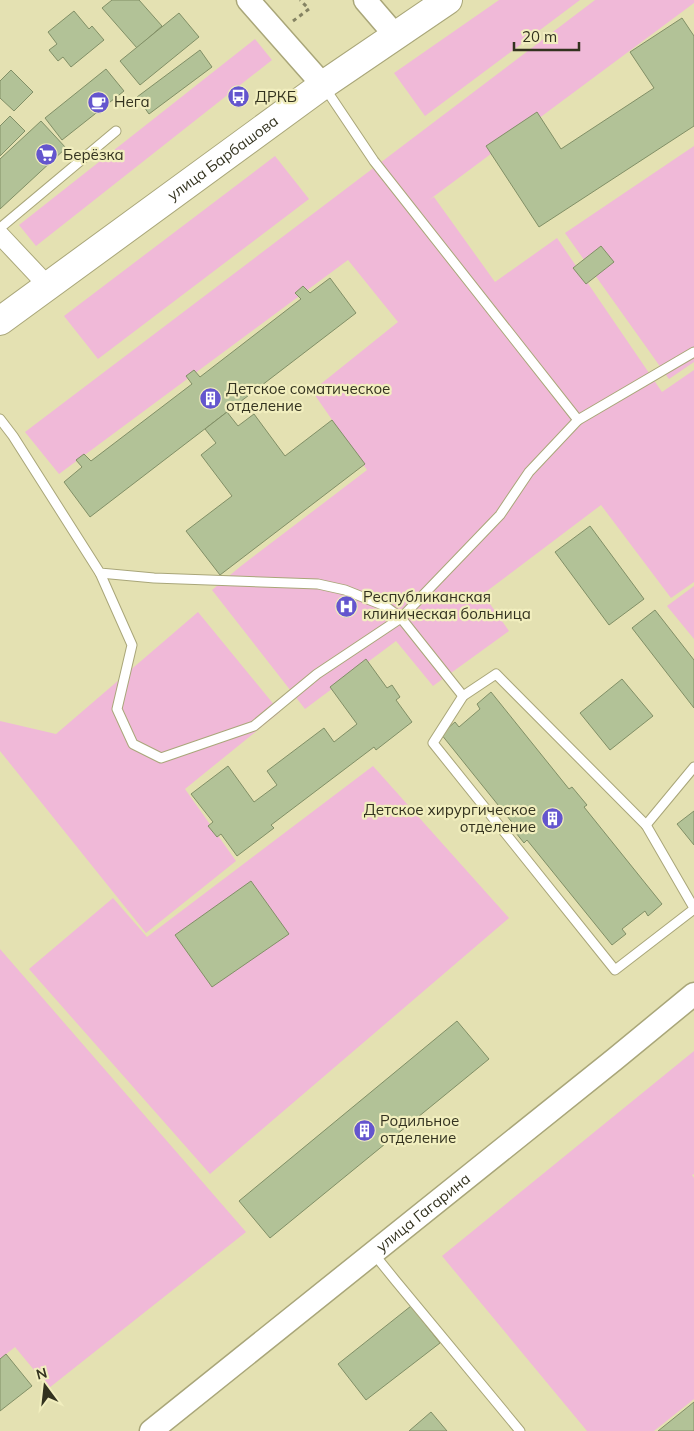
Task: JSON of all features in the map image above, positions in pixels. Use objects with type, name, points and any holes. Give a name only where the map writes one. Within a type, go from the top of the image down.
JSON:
[{"type":"main road","name":"улица Барбашова","points":[[0,320],[323,85],[448,0]]},
{"type":"street","points":[[248,0],[323,85]]},
{"type":"street","points":[[365,0],[395,35]]},
{"type":"street","points":[[0,235],[47,285]]},
{"type":"street","name":"улица Гагарина","points":[[152,1431],[615,1060],[694,994]]},
{"type":"lane","points":[[323,85],[374,161],[578,420]]},
{"type":"lane","points":[[0,228],[116,131]]},
{"type":"lane","points":[[0,419],[13,436],[100,573],[132,645],[117,709],[133,744],[161,758],[254,726],[317,674],[401,618],[500,515],[529,472],[578,420],[694,352]]},
{"type":"lane","points":[[100,573],[154,578],[318,584],[345,590],[385,606],[401,618],[463,696]]},
{"type":"lane","points":[[496,674],[646,825],[694,909],[615,970],[433,743],[463,696],[496,674]]},
{"type":"lane","points":[[646,825],[694,767]]},
{"type":"lane","points":[[374,1252],[520,1431]]},
{"type":"path","points":[[300,0],[309,9]]},
{"type":"shaded area","points":[[499,0],[580,0],[425,116],[394,73]]},
{"type":"shaded area","points":[[595,0],[694,0],[694,3],[429,200],[434,197],[495,282],[557,238],[662,392],[694,370],[694,582],[671,598],[601,505],[483,594],[509,631],[433,686],[396,641],[305,709],[212,590],[367,470],[312,391],[398,322],[348,260],[59,474],[25,432]]},
{"type":"shaded area","points":[[255,39],[272,60],[36,246],[19,225]]},
{"type":"shaded area","points":[[694,146],[694,362],[669,379],[565,233]]},
{"type":"shaded area","points":[[275,156],[309,199],[98,359],[64,316]]},
{"type":"shaded area","points":[[694,586],[694,639],[667,606]]},
{"type":"shaded area","points":[[198,612],[280,712],[185,789],[236,861],[146,933],[0,751],[0,721],[56,734]]},
{"type":"shaded area","points":[[373,766],[509,918],[210,1174],[29,969],[113,898],[147,937]]},
{"type":"shaded area","points":[[0,949],[246,1232],[49,1388],[15,1347],[0,1359]]},
{"type":"shaded area","points":[[694,1051],[694,1174],[692,1175],[694,1178],[694,1399],[654,1431],[587,1431],[442,1256]]},
{"type":"building","points":[[112,0],[139,0],[162,26],[137,48],[102,8]]},
{"type":"building","points":[[74,11],[89,29],[92,26],[104,40],[71,67],[63,57],[58,61],[49,50],[57,44],[48,32]]},
{"type":"building","points":[[179,13],[199,37],[140,85],[120,61]]},
{"type":"building","points":[[682,18],[694,36],[694,126],[539,227],[486,146],[537,112],[561,149],[654,88],[630,52]]},
{"type":"building","points":[[200,50],[212,67],[149,114],[137,97]]},
{"type":"building","points":[[106,69],[124,91],[62,140],[45,118]]},
{"type":"building","points":[[11,70],[33,92],[14,111],[0,98],[0,81]]},
{"type":"building","points":[[10,116],[25,131],[0,156],[0,126]]},
{"type":"building","points":[[41,121],[66,148],[0,209],[0,159]]},
{"type":"building","points":[[601,246],[614,262],[586,284],[573,268]]},
{"type":"building","name":"Детское соматическое отделение","points":[[330,278],[356,313],[90,517],[64,482],[82,467],[76,460],[84,454],[91,461],[192,384],[186,376],[194,370],[200,377],[301,299],[295,293],[303,286],[310,293]]},
{"type":"building","points":[[227,412],[238,426],[254,414],[285,456],[332,420],[365,464],[220,575],[186,531],[232,496],[201,455],[216,443],[205,429]]},
{"type":"building","points":[[590,526],[644,599],[609,625],[555,552]]},
{"type":"building","points":[[655,610],[694,660],[694,708],[632,628]]},
{"type":"building","points":[[366,659],[387,688],[392,685],[400,697],[396,700],[412,722],[376,750],[374,747],[271,825],[274,828],[237,856],[221,834],[217,837],[208,826],[213,822],[191,794],[228,766],[254,802],[277,785],[267,771],[324,728],[334,742],[357,724],[330,687]]},
{"type":"building","points":[[622,679],[653,716],[610,750],[580,713]]},
{"type":"building","name":"Детское хирургическое отделение","points":[[491,692],[569,789],[572,787],[587,805],[584,807],[662,904],[648,916],[645,911],[622,929],[626,934],[612,945],[527,840],[524,843],[516,833],[519,831],[441,734],[455,722],[459,727],[480,709],[477,704]]},
{"type":"building","points":[[694,811],[694,845],[677,824]]},
{"type":"building","points":[[251,881],[289,934],[212,987],[175,935]]},
{"type":"building","name":"Родильное отделение","points":[[457,1021],[489,1059],[270,1238],[239,1201]]},
{"type":"building","points":[[411,1306],[440,1343],[366,1400],[338,1364]]},
{"type":"building","points":[[6,1354],[32,1386],[0,1411],[0,1359]]},
{"type":"building","points":[[694,1402],[694,1431],[658,1431]]},
{"type":"building","points":[[431,1412],[447,1431],[409,1431]]},
{"type":"place","name":"ДРКБ","points":[[239,97]]},
{"type":"place","name":"Нега","points":[[98,102]]},
{"type":"place","name":"Берёзка","points":[[47,155]]},
{"type":"place","name":"Детское соматическое отделение","points":[[210,398]]},
{"type":"place","name":"Республиканская клиническая больница","points":[[347,606]]},
{"type":"place","name":"Детское хирургическое отделение","points":[[552,819]]},
{"type":"place","name":"Родильное отделение","points":[[364,1130]]}]
